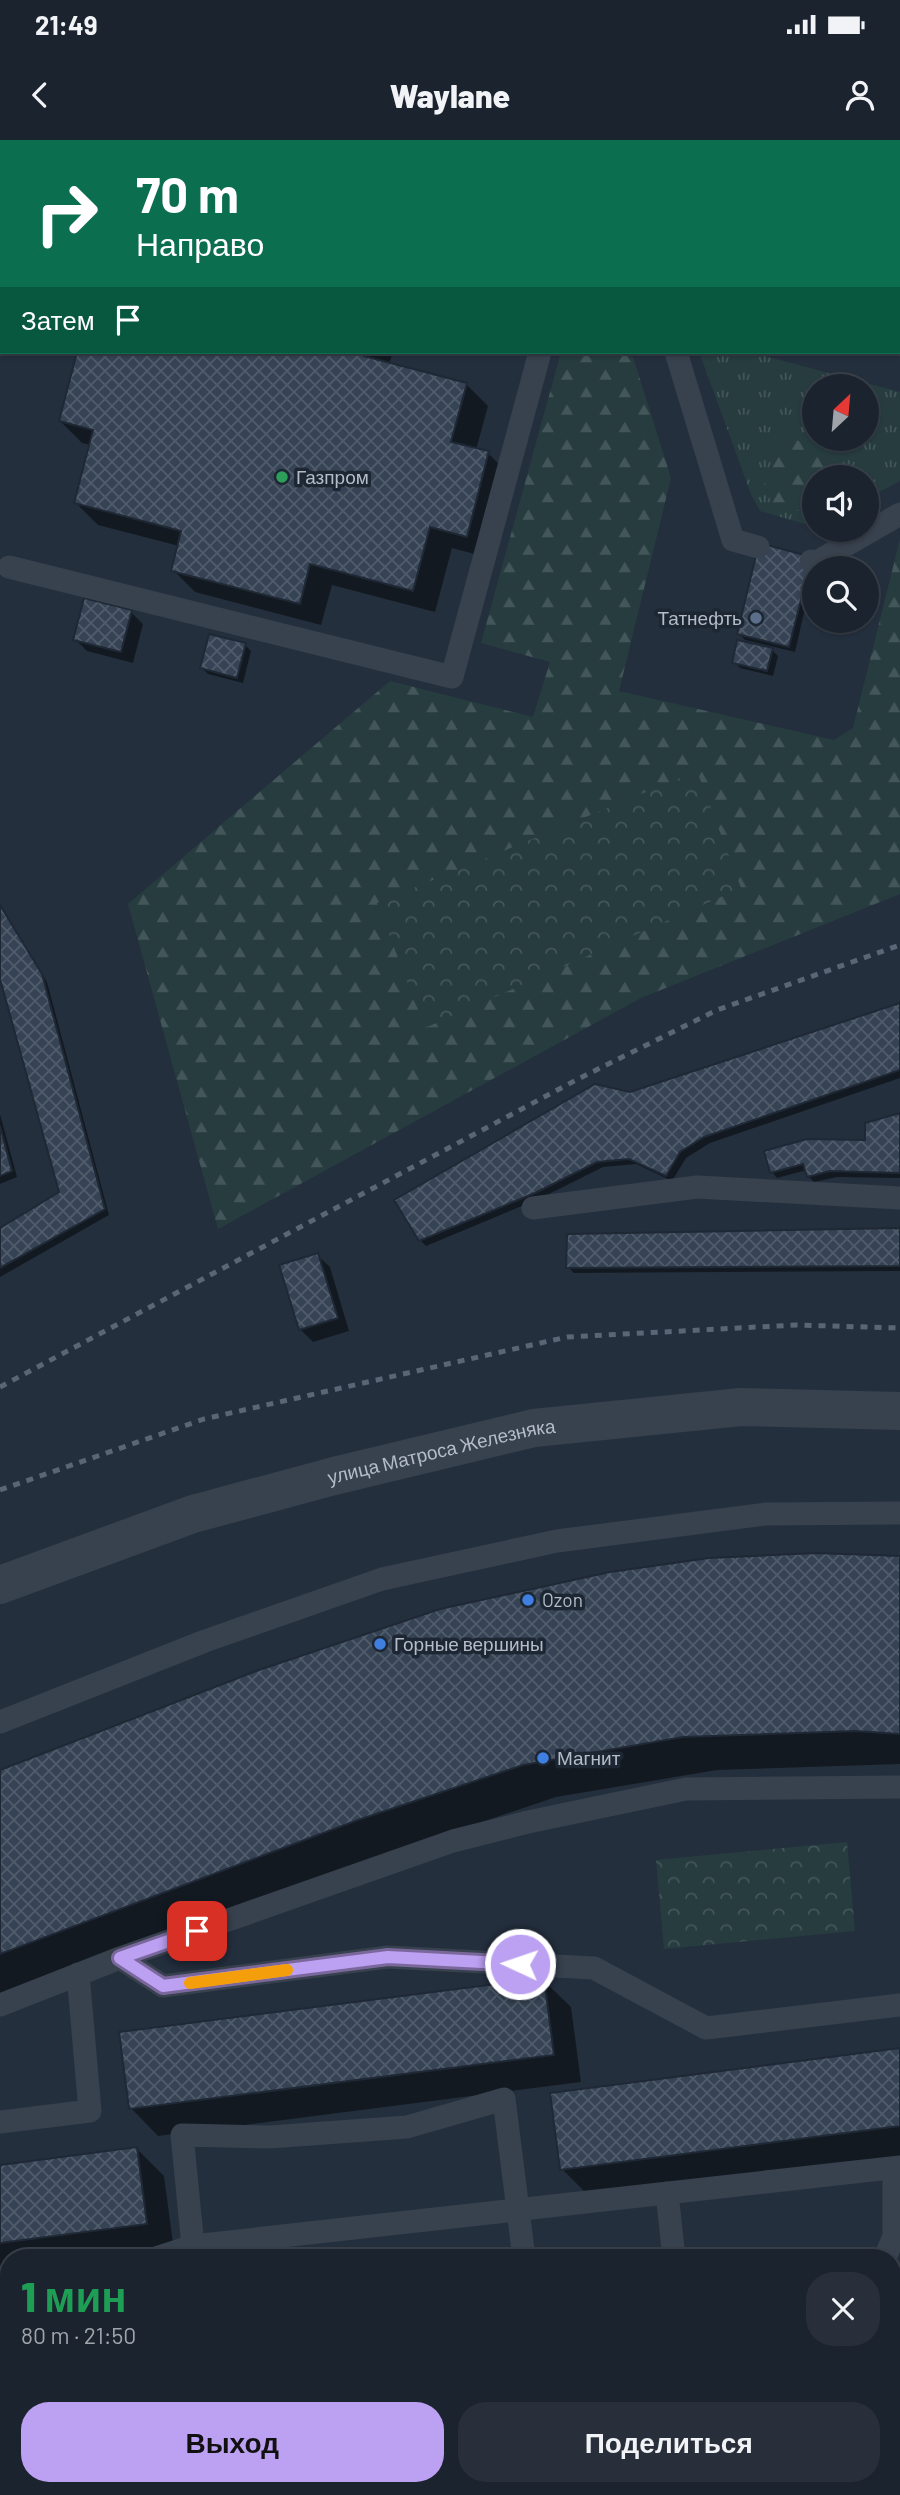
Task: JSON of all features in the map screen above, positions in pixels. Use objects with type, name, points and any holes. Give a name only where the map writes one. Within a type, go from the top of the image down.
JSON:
[{"type":"street","name":"улица Матроса Железняка","points":[[0,1585],[193,1514],[334,1476],[534,1428],[741,1407],[900,1411]]},
{"type":"lane","points":[[9,567],[452,677],[539,354]]},
{"type":"lane","points":[[677,354],[733,540],[758,547]]},
{"type":"lane","points":[[827,556],[900,514]]},
{"type":"lane","points":[[533,1208],[697,1187],[900,1198]]},
{"type":"lane","points":[[0,1722],[205,1641],[382,1579],[557,1541],[766,1514],[900,1513]]},
{"type":"lane","points":[[0,2005],[120,1958],[453,1841],[528,1822],[686,1789],[900,1787]]},
{"type":"lane","points":[[120,1958],[163,1986],[388,1957],[594,1968],[705,2028],[900,2005]]},
{"type":"lane","points":[[0,2122],[90,2111],[78,1974]]},
{"type":"lane","points":[[193,2246],[182,2135],[270,2137],[407,2127],[504,2099],[523,2249]]},
{"type":"lane","points":[[184,2249],[897,2167],[894,2236],[889,2249]]},
{"type":"lane","points":[[667,2193],[673,2249]]},
{"type":"green space","points":[[560,354],[620,354],[633,357],[671,478],[619,691],[834,740],[853,728],[877,633],[879,633],[900,539],[900,894],[641,998],[218,1229],[128,904],[390,681],[533,717],[550,662],[481,643]]},
{"type":"green space","points":[[700,354],[758,354],[832,374],[802,374],[802,452],[878,452],[879,386],[900,392],[900,481],[879,492],[879,465],[802,465],[802,523],[760,511],[751,494]]},
{"type":"green space","points":[[790,439],[802,441],[802,452],[832,452],[839,465],[802,465],[802,512],[774,505],[763,488],[775,447]]},
{"type":"green space","points":[[697,771],[741,888],[425,1028],[377,903]]},
{"type":"green space","points":[[847,1842],[855,1931],[664,1949],[656,1860]]},
{"type":"building","name":"Газпром","points":[[76,354],[365,354],[364,356],[467,383],[451,442],[489,451],[467,537],[430,527],[413,591],[310,564],[300,604],[171,571],[181,531],[74,503],[93,430],[59,421]]},
{"type":"building","points":[[759,543],[808,556],[802,556],[802,596],[789,647],[737,634]]},
{"type":"building","points":[[84,598],[132,610],[121,652],[73,640]]},
{"type":"building","points":[[209,634],[246,643],[237,678],[200,668]]},
{"type":"building","points":[[737,640],[773,648],[767,671],[732,663]]},
{"type":"building","points":[[0,905],[42,974],[105,1209],[0,1268],[0,1228],[59,1192],[0,979]]},
{"type":"building","points":[[900,1003],[900,1070],[704,1137],[680,1152],[666,1176],[629,1159],[597,1162],[535,1193],[419,1241],[394,1200],[595,1084],[630,1092]]},
{"type":"building","points":[[900,1113],[900,1173],[830,1171],[807,1177],[803,1164],[770,1173],[764,1151],[807,1139],[865,1140],[865,1123]]},
{"type":"building","points":[[0,1126],[12,1171],[0,1176]]},
{"type":"building","points":[[900,1228],[900,1266],[566,1268],[567,1234]]},
{"type":"building","points":[[318,1253],[338,1318],[299,1330],[279,1265]]},
{"type":"building","points":[[816,1553],[900,1556],[900,1734],[856,1731],[683,1737],[523,1765],[358,1820],[0,1954],[0,1770],[259,1670],[440,1609],[610,1572],[709,1558]]},
{"type":"building","points":[[544,1978],[554,2055],[129,2109],[119,2032]]},
{"type":"building","points":[[900,2048],[900,2126],[560,2170],[550,2093]]},
{"type":"building","points":[[137,2147],[147,2224],[0,2243],[0,2165]]},
{"type":"railway","points":[[0,1387],[578,1079],[717,1010],[900,945]]},
{"type":"railway","points":[[0,1490],[204,1419],[567,1337],[796,1325],[900,1328]]},
{"type":"slow traffic","points":[[190,1983],[287,1970]]},
{"type":"place","name":"Газпром","points":[[282,477]]},
{"type":"place","name":"Татнефть","points":[[756,618]]},
{"type":"place","name":"Ozon","points":[[528,1600]]},
{"type":"place","name":"Горные вершины","points":[[380,1644]]},
{"type":"place","name":"Магнит","points":[[543,1758]]},
{"type":"route","points":[[197,1931],[120,1958],[163,1986],[388,1957],[520,1964]]}]
